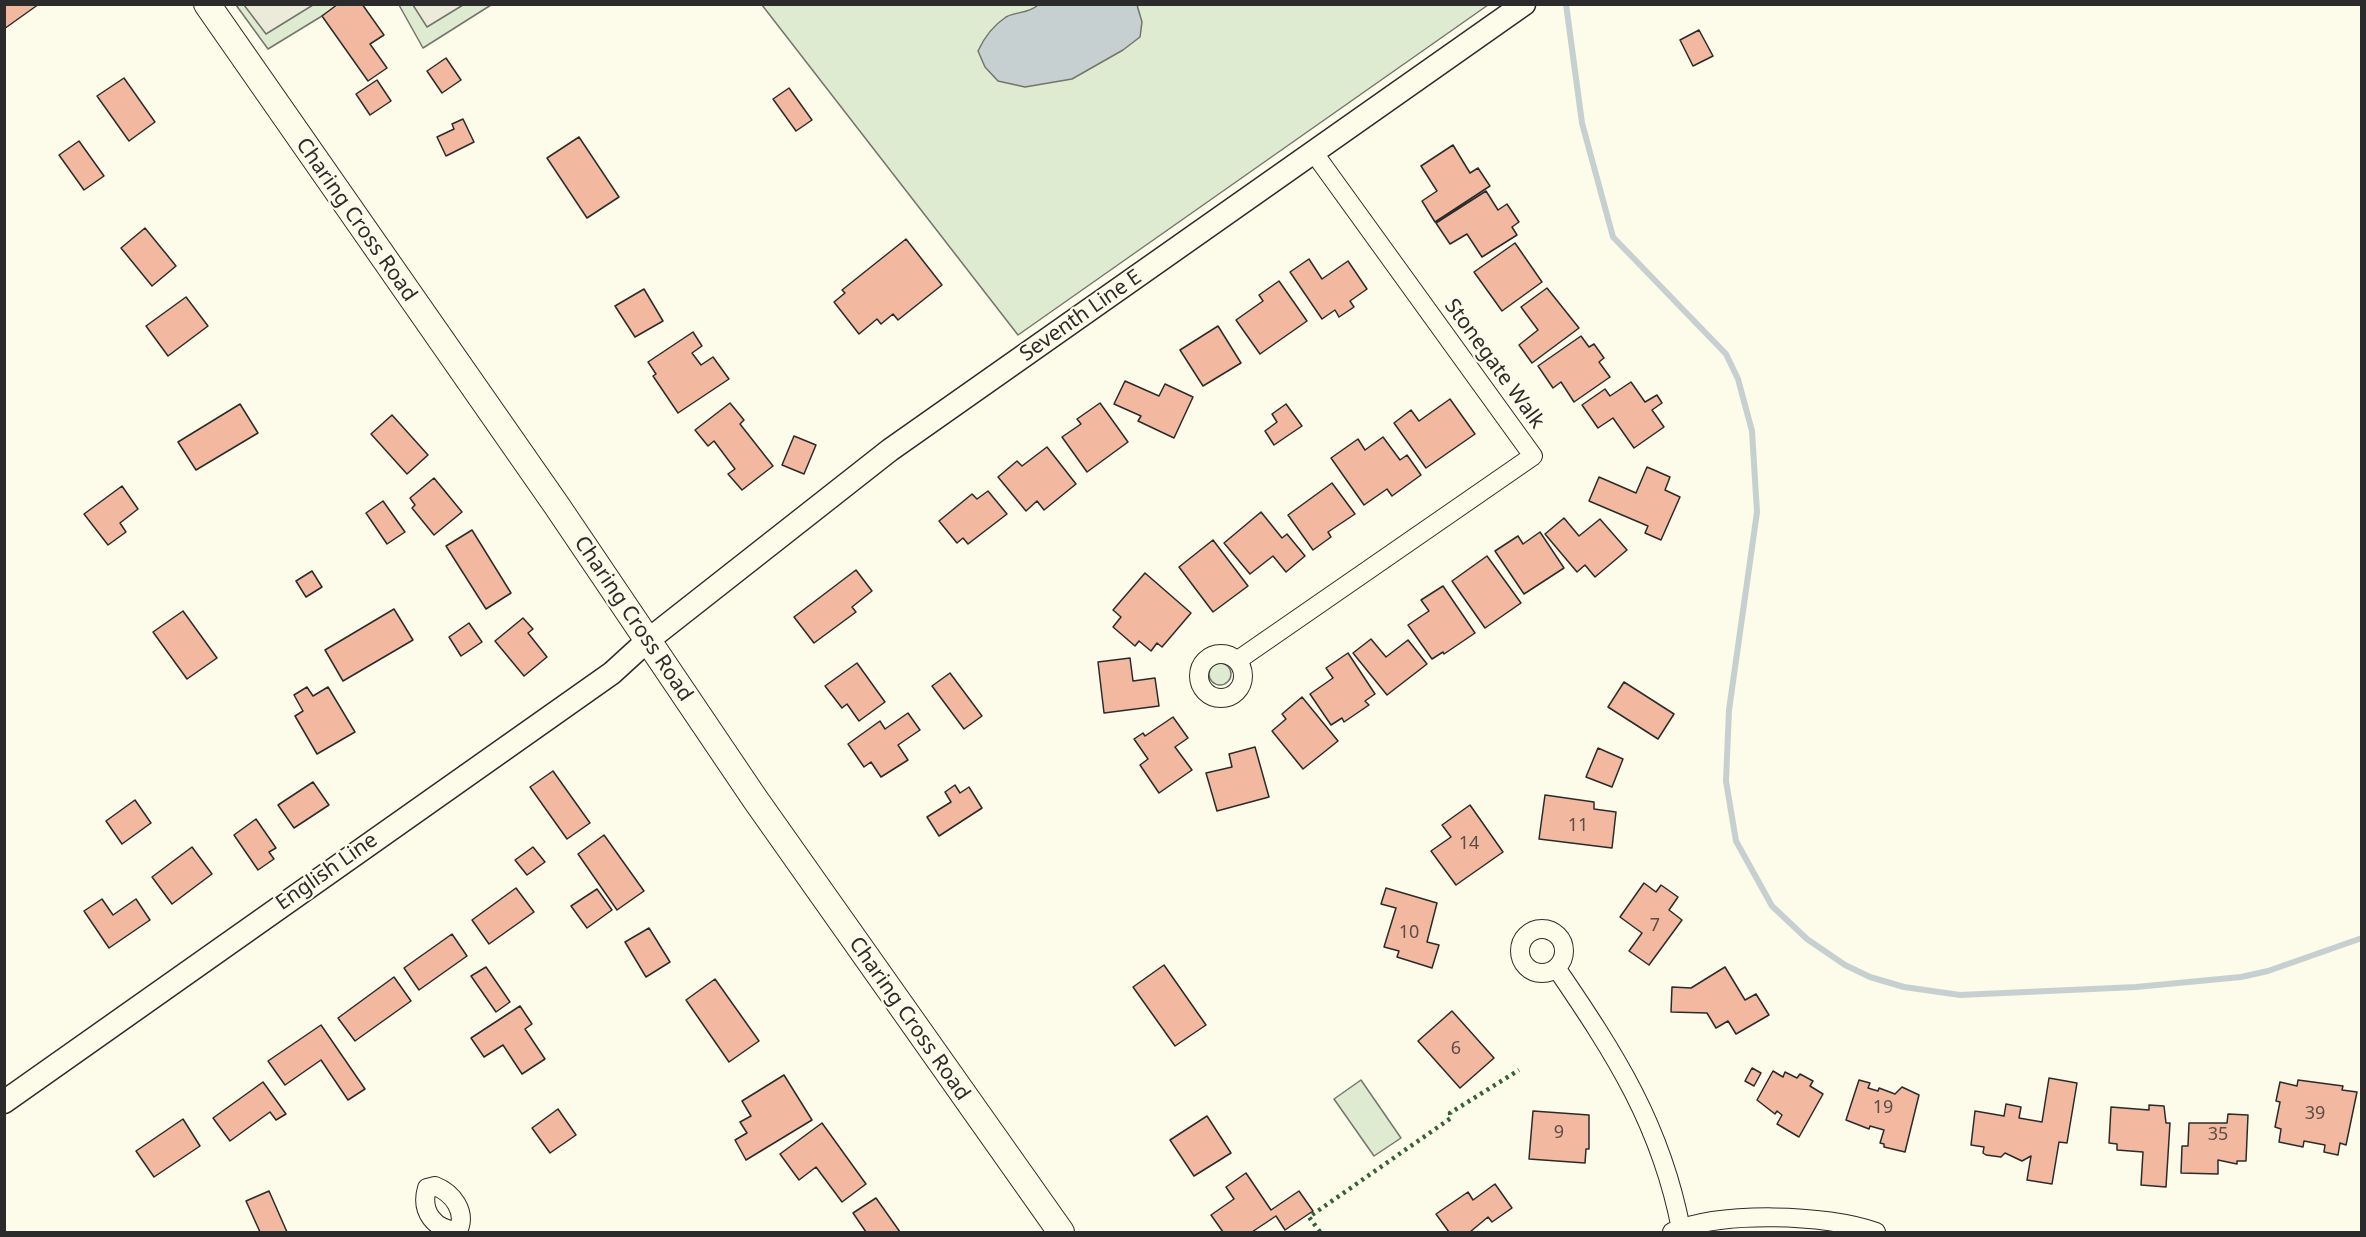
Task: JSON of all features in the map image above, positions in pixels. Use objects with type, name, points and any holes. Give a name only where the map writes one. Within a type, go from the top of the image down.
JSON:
[{"type":"main road","name":"Charing Cross Road","points":[[207,4],[557,506],[755,799],[1061,1233]]},
{"type":"street","name":"Seventh Line E","points":[[647,641],[890,450],[1524,4]]},
{"type":"street","name":"Stonegate Walk","points":[[1238,660],[1533,456],[1314,153]]},
{"type":"street","name":"English Line","points":[[4,1102],[612,674],[647,641]]},
{"type":"street","points":[[1557,969],[1604,1037],[1643,1109],[1669,1181],[1676,1231],[1763,1218],[1837,1223],[1876,1233]]},
{"type":"green space","points":[[236,5],[340,5],[268,49]]},
{"type":"green space","points":[[399,5],[491,5],[423,48]]},
{"type":"green space","points":[[762,5],[1488,5],[1018,335]]},
{"type":"green space","points":[[1220,663],[1228,666],[1231,674],[1228,682],[1220,685],[1212,682],[1209,674],[1212,666]]},
{"type":"green space","points":[[1361,1080],[1401,1138],[1374,1156],[1334,1099]]},
{"type":"shaded area","points":[[244,5],[313,5],[266,34]]},
{"type":"shaded area","points":[[413,5],[463,5],[427,27]]},
{"type":"shaded area","points":[[1038,5],[1137,5],[1142,22],[1140,37],[1123,50],[1072,79],[1025,87],[998,81],[985,67],[978,51],[980,46],[993,28],[1006,17],[1030,10]]},
{"type":"building","points":[[4,4],[39,4],[4,29]]},
{"type":"building","points":[[338,4],[362,4],[384,35],[370,44],[387,68],[368,81],[322,16]]},
{"type":"building","points":[[1699,30],[1713,56],[1693,66],[1680,40]]},
{"type":"building","points":[[446,58],[461,80],[442,93],[427,71]]},
{"type":"building","points":[[124,78],[155,122],[129,141],[97,96]]},
{"type":"building","points":[[377,80],[391,101],[370,115],[356,94]]},
{"type":"building","points":[[789,88],[812,120],[796,131],[773,99]]},
{"type":"building","points":[[463,119],[474,142],[446,156],[437,137],[454,129],[452,124]]},
{"type":"building","points":[[579,137],[619,197],[587,218],[547,158]]},
{"type":"building","points":[[79,141],[104,176],[84,190],[59,155]]},
{"type":"building","points":[[1453,145],[1470,173],[1478,168],[1490,186],[1435,222],[1422,201],[1437,191],[1421,166]]},
{"type":"building","points":[[1486,191],[1498,210],[1507,204],[1519,222],[1512,227],[1517,235],[1482,257],[1467,234],[1450,244],[1436,223]]},
{"type":"building","points":[[145,228],[176,266],[152,286],[121,248]]},
{"type":"building","points":[[906,239],[942,285],[898,320],[893,314],[881,324],[877,319],[859,334],[834,302],[845,293],[842,290]]},
{"type":"building","points":[[1515,243],[1542,282],[1502,311],[1474,272]]},
{"type":"building","points":[[1309,259],[1322,279],[1348,261],[1367,289],[1350,301],[1354,307],[1339,317],[1335,310],[1322,319],[1290,272]]},
{"type":"building","points":[[1279,281],[1307,321],[1260,354],[1236,320],[1263,301],[1259,295]]},
{"type":"building","points":[[1547,288],[1579,328],[1532,363],[1519,345],[1538,330],[1521,307]]},
{"type":"building","points":[[644,289],[663,321],[635,337],[615,306]]},
{"type":"building","points":[[186,297],[208,326],[168,356],[146,326]]},
{"type":"building","points":[[1218,326],[1241,363],[1203,386],[1180,350]]},
{"type":"building","points":[[693,332],[702,346],[692,353],[701,365],[713,357],[729,379],[678,413],[653,376],[656,374],[648,362]]},
{"type":"building","points":[[1581,336],[1589,347],[1594,344],[1604,358],[1599,362],[1610,377],[1574,402],[1561,382],[1553,388],[1538,366]]},
{"type":"building","points":[[1125,381],[1159,396],[1165,384],[1193,397],[1174,438],[1138,421],[1141,416],[1114,404]]},
{"type":"building","points":[[1631,382],[1645,402],[1657,395],[1662,403],[1652,410],[1664,427],[1634,448],[1613,418],[1598,428],[1582,405],[1605,389],[1610,396]]},
{"type":"building","points":[[1450,399],[1475,434],[1426,468],[1394,423],[1411,410],[1419,421]]},
{"type":"building","points":[[730,403],[744,420],[740,424],[773,466],[742,490],[728,474],[735,469],[714,441],[708,446],[695,430]]},
{"type":"building","points":[[1100,403],[1128,442],[1087,472],[1062,437],[1081,424],[1077,419]]},
{"type":"building","points":[[240,404],[258,433],[196,470],[178,442]]},
{"type":"building","points":[[1286,404],[1302,426],[1274,445],[1265,431],[1277,422],[1272,414]]},
{"type":"building","points":[[392,415],[428,455],[407,474],[371,434]]},
{"type":"building","points":[[794,436],[816,445],[804,474],[782,465]]},
{"type":"building","points":[[1383,437],[1400,460],[1407,455],[1421,475],[1392,496],[1387,489],[1364,505],[1331,458],[1358,439],[1365,450]]},
{"type":"building","points":[[1047,447],[1076,484],[1044,510],[1037,501],[1026,511],[998,477],[1017,461],[1022,466]]},
{"type":"building","points":[[1647,467],[1670,477],[1665,490],[1680,497],[1661,540],[1645,533],[1648,526],[1589,501],[1599,477],[1636,493]]},
{"type":"building","points":[[434,478],[462,512],[434,535],[412,508],[415,505],[410,498]]},
{"type":"building","points":[[1332,483],[1355,514],[1328,532],[1331,537],[1313,550],[1288,515]]},
{"type":"building","points":[[122,486],[138,509],[120,523],[126,532],[108,545],[84,514]]},
{"type":"building","points":[[988,491],[1007,514],[968,544],[963,538],[957,543],[939,521],[972,494],[977,499]]},
{"type":"building","points":[[383,501],[405,532],[387,544],[366,513]]},
{"type":"building","points":[[1261,512],[1282,538],[1287,534],[1305,556],[1286,572],[1273,556],[1250,574],[1224,543]]},
{"type":"building","points":[[1564,518],[1579,536],[1600,519],[1627,550],[1595,577],[1585,565],[1577,572],[1545,534]]},
{"type":"building","points":[[472,530],[511,593],[486,609],[446,546]]},
{"type":"building","points":[[1540,532],[1564,568],[1524,594],[1495,551],[1518,536],[1523,544]]},
{"type":"building","points":[[1213,540],[1248,586],[1213,612],[1179,567]]},
{"type":"building","points":[[1487,556],[1521,603],[1485,628],[1452,581]]},
{"type":"building","points":[[856,570],[872,591],[852,607],[856,612],[814,643],[794,617]]},
{"type":"building","points":[[312,571],[322,587],[306,597],[296,581]]},
{"type":"building","points":[[1145,573],[1191,613],[1162,647],[1157,643],[1151,651],[1139,641],[1135,646],[1113,627],[1121,617],[1113,610]]},
{"type":"building","points":[[1443,586],[1475,633],[1444,654],[1443,652],[1432,659],[1408,625],[1429,611],[1421,600]]},
{"type":"building","points":[[394,609],[413,640],[343,681],[325,650]]},
{"type":"building","points":[[183,611],[217,658],[187,679],[153,632]]},
{"type":"building","points":[[523,618],[533,629],[528,633],[547,657],[524,676],[495,641]]},
{"type":"building","points":[[469,623],[482,642],[461,656],[449,637]]},
{"type":"building","points":[[1371,639],[1386,657],[1408,640],[1427,664],[1387,695],[1353,653]]},
{"type":"building","points":[[1348,653],[1375,694],[1365,701],[1369,705],[1344,722],[1342,718],[1331,725],[1310,694],[1333,678],[1326,668]]},
{"type":"building","points":[[1130,658],[1133,681],[1155,678],[1159,706],[1104,713],[1098,662]]},
{"type":"building","points":[[857,663],[885,702],[859,721],[847,704],[842,708],[825,686]]},
{"type":"building","points":[[950,673],[982,716],[964,729],[932,686]]},
{"type":"building","points":[[1624,682],[1674,714],[1658,739],[1608,707]]},
{"type":"building","points":[[307,687],[313,696],[328,687],[355,732],[317,754],[295,716],[303,711],[294,695]]},
{"type":"building","points":[[1302,697],[1338,741],[1303,769],[1272,731],[1286,719],[1282,714]]},
{"type":"building","points":[[908,713],[920,730],[898,745],[908,760],[881,777],[871,762],[864,767],[848,744],[880,721],[885,729]]},
{"type":"building","points":[[1173,717],[1188,738],[1175,747],[1192,770],[1159,793],[1140,765],[1148,759],[1134,739],[1143,733],[1145,736]]},
{"type":"building","points":[[1255,747],[1269,797],[1217,811],[1206,773],[1232,767],[1229,754]]},
{"type":"building","points":[[1598,748],[1623,759],[1612,787],[1586,777]]},
{"type":"building","points":[[553,771],[590,823],[567,839],[530,787]]},
{"type":"building","points":[[313,782],[329,805],[294,828],[278,805]]},
{"type":"building","points":[[955,785],[960,793],[969,787],[982,808],[939,836],[927,817],[951,802],[945,792]]},
{"type":"building","points":[[1545,795],[1594,802],[1594,809],[1616,812],[1612,848],[1539,839]]},
{"type":"building","points":[[135,800],[151,823],[122,844],[106,821]]},
{"type":"building","points":[[1470,805],[1503,852],[1456,885],[1431,851],[1451,837],[1442,825]]},
{"type":"building","points":[[256,819],[276,848],[269,852],[274,859],[258,870],[234,835]]},
{"type":"building","points":[[604,835],[644,891],[617,910],[578,854]]},
{"type":"building","points":[[192,847],[212,874],[172,904],[152,877]]},
{"type":"building","points":[[533,847],[545,862],[527,875],[515,860]]},
{"type":"building","points":[[1644,883],[1656,892],[1661,885],[1678,897],[1669,910],[1682,920],[1649,965],[1629,951],[1642,933],[1620,917]]},
{"type":"building","points":[[516,888],[534,912],[489,944],[472,920]]},
{"type":"building","points":[[1386,888],[1437,903],[1427,942],[1439,945],[1432,968],[1397,957],[1399,951],[1384,947],[1396,908],[1381,904]]},
{"type":"building","points":[[597,889],[612,910],[587,928],[571,906]]},
{"type":"building","points":[[102,899],[113,915],[136,899],[150,920],[109,948],[84,911]]},
{"type":"building","points":[[649,928],[670,962],[646,977],[625,942]]},
{"type":"building","points":[[452,934],[467,956],[419,990],[404,968]]},
{"type":"building","points":[[1164,965],[1206,1025],[1175,1046],[1133,987]]},
{"type":"building","points":[[486,967],[510,1002],[496,1012],[471,976]]},
{"type":"building","points":[[1725,967],[1745,1000],[1756,994],[1769,1015],[1736,1034],[1728,1021],[1716,1028],[1707,1013],[1671,1012],[1672,987],[1691,988]]},
{"type":"building","points":[[394,977],[411,1001],[355,1041],[338,1018]]},
{"type":"building","points":[[715,979],[759,1041],[729,1062],[686,1000]]},
{"type":"building","points":[[520,1006],[532,1024],[525,1029],[545,1059],[522,1074],[503,1045],[484,1057],[471,1038]]},
{"type":"building","points":[[1452,1011],[1494,1058],[1460,1088],[1418,1041]]},
{"type":"building","points":[[321,1025],[365,1089],[348,1100],[321,1060],[285,1085],[268,1061]]},
{"type":"building","points":[[1752,1068],[1761,1073],[1754,1086],[1745,1081]]},
{"type":"building","points":[[1773,1071],[1783,1077],[1785,1072],[1797,1078],[1800,1074],[1813,1081],[1810,1086],[1823,1094],[1799,1137],[1777,1124],[1782,1115],[1777,1111],[1775,1114],[1757,1100]]},
{"type":"building","points":[[784,1075],[812,1120],[746,1160],[735,1140],[747,1133],[740,1122],[751,1116],[742,1101]]},
{"type":"building","points":[[2049,1078],[2077,1083],[2067,1143],[2059,1142],[2052,1184],[2027,1180],[2031,1156],[2022,1161],[2005,1153],[2001,1157],[1986,1155],[1983,1153],[1984,1147],[1971,1145],[1975,1111],[2004,1116],[2006,1104],[2021,1107],[2019,1118],[2042,1122]]},
{"type":"building","points":[[1859,1080],[1870,1083],[1868,1088],[1878,1091],[1879,1088],[1895,1094],[1902,1087],[1919,1095],[1905,1152],[1884,1147],[1884,1144],[1880,1143],[1884,1130],[1870,1126],[1869,1129],[1846,1120]]},
{"type":"building","points":[[2298,1080],[2343,1086],[2342,1090],[2357,1092],[2346,1145],[2340,1143],[2338,1155],[2324,1152],[2325,1145],[2304,1141],[2303,1147],[2279,1142],[2281,1129],[2275,1127],[2280,1102],[2276,1101],[2280,1082],[2297,1086]]},
{"type":"building","points":[[263,1082],[286,1114],[276,1120],[270,1112],[230,1141],[213,1118]]},
{"type":"building","points":[[2149,1105],[2164,1106],[2166,1123],[2170,1123],[2166,1187],[2141,1185],[2143,1152],[2117,1150],[2117,1144],[2109,1143],[2111,1107],[2149,1110]]},
{"type":"building","points":[[558,1109],[576,1135],[550,1153],[532,1128]]},
{"type":"building","points":[[1533,1111],[1589,1115],[1589,1149],[1586,1149],[1585,1163],[1529,1159]]},
{"type":"building","points":[[2228,1114],[2248,1115],[2246,1161],[2237,1161],[2237,1164],[2218,1160],[2218,1174],[2181,1173],[2182,1146],[2188,1146],[2189,1123],[2227,1123]]},
{"type":"building","points":[[1207,1116],[1231,1153],[1194,1176],[1170,1140]]},
{"type":"building","points":[[183,1119],[200,1146],[154,1177],[136,1151]]},
{"type":"building","points":[[822,1123],[866,1184],[842,1202],[816,1167],[799,1180],[780,1154]]},
{"type":"building","points":[[1246,1173],[1271,1210],[1299,1191],[1313,1211],[1285,1230],[1276,1216],[1252,1232],[1223,1232],[1211,1215],[1234,1199],[1226,1187]]},
{"type":"building","points":[[1495,1184],[1512,1208],[1492,1222],[1488,1217],[1470,1232],[1449,1232],[1436,1214],[1468,1192],[1473,1200]]},
{"type":"building","points":[[269,1191],[287,1232],[260,1232],[246,1201]]},
{"type":"building","points":[[876,1198],[900,1232],[866,1232],[853,1213]]},
{"type":"waterway","points":[[1566,4],[1582,123],[1613,237],[1726,354],[1738,379],[1752,431],[1757,512],[1729,710],[1726,781],[1736,841],[1772,906],[1807,939],[1845,965],[1870,977],[1904,987],[1960,995],[2136,987],[2241,977],[2268,971],[2362,938]]},
{"type":"hedge","points":[[1320,1232],[1309,1217],[1451,1118],[1450,1113],[1519,1070]]}]
